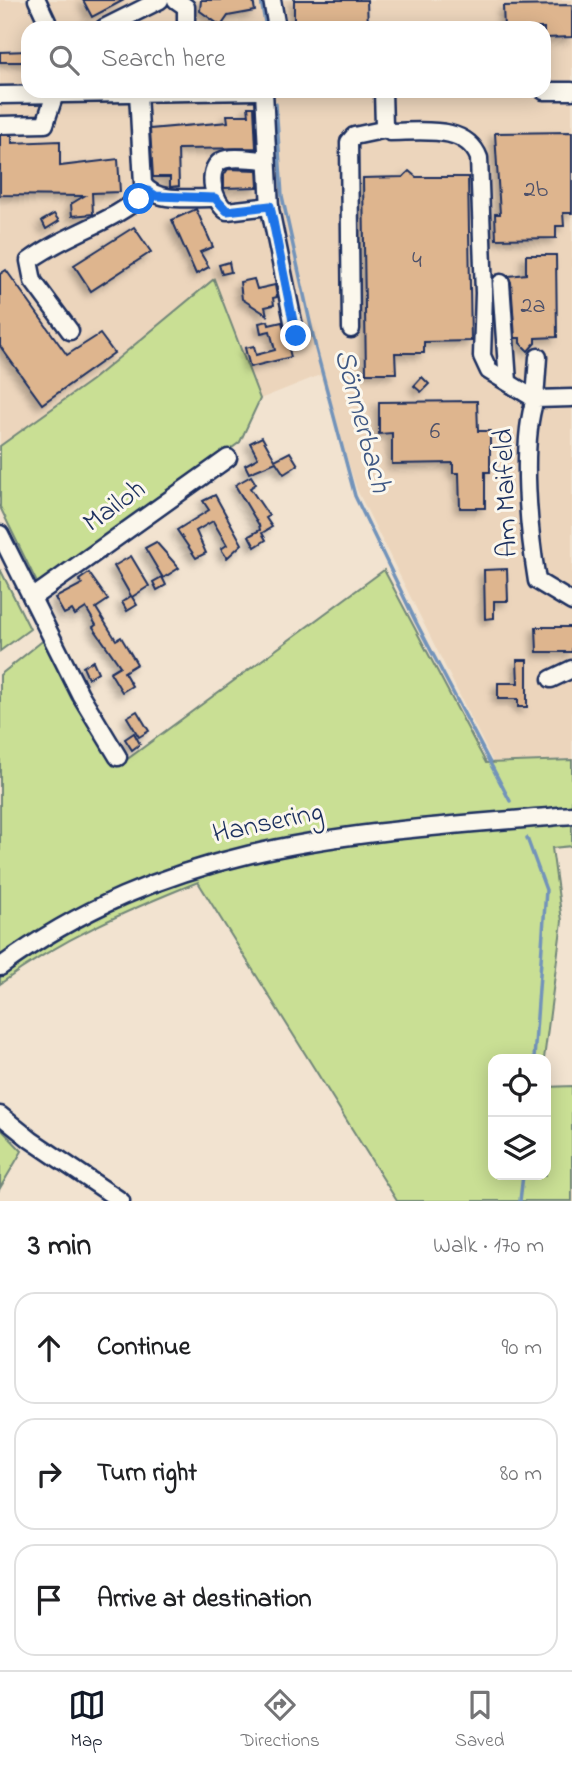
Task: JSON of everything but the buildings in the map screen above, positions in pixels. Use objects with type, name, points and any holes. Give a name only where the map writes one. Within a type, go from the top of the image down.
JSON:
[{"type":"street","points":[[37,0],[47,21]]},
{"type":"street","points":[[118,21],[160,0]]},
{"type":"street","points":[[176,0],[186,7],[186,21]]},
{"type":"street","points":[[272,0],[276,21]]},
{"type":"street","points":[[551,90],[572,91]]},
{"type":"street","points":[[0,96],[21,95]]},
{"type":"street","points":[[0,125],[45,124],[59,98]]},
{"type":"street","points":[[138,98],[143,184],[148,191],[156,196],[215,198]]},
{"type":"street","points":[[264,98],[270,206],[296,336]]},
{"type":"street","points":[[384,98],[387,129]]},
{"type":"street","points":[[351,330],[349,142],[354,136],[387,129],[390,132],[460,134],[474,145],[479,158],[484,293],[482,356],[489,371],[536,399],[538,357]]},
{"type":"street","points":[[267,160],[226,159],[219,162],[215,168],[215,198],[227,211],[270,206]]},
{"type":"street","points":[[70,331],[33,281],[29,261],[58,242],[120,212],[148,191]]},
{"type":"street","points":[[501,283],[508,382]]},
{"type":"street","name":"Am Maifeld","points":[[572,398],[536,399],[528,420],[531,539],[537,581],[572,602]]},
{"type":"street","name":"Mailoh","points":[[32,598],[228,458]]},
{"type":"street","points":[[0,534],[80,694],[118,757]]},
{"type":"street","points":[[551,679],[572,668]]},
{"type":"street","name":"Hansering","points":[[0,967],[49,934],[100,906],[142,886],[230,857],[345,836],[572,815]]},
{"type":"street","points":[[0,1115],[31,1140],[121,1201]]},
{"type":"shaded area","points":[[0,0],[572,0],[572,759],[493,762],[357,490],[320,375],[260,399],[214,280],[92,380],[0,446]]},
{"type":"green space","points":[[214,279],[260,399],[240,442],[40,589],[0,507],[0,446],[92,380]]},
{"type":"green space","points":[[0,569],[30,629],[0,651]]},
{"type":"green space","points":[[384,570],[486,763],[572,760],[572,846],[552,848],[562,921],[545,1054],[488,1054],[488,1180],[551,1180],[551,1087],[572,1086],[572,1201],[397,1201],[198,882],[146,903],[71,939],[0,984],[0,675],[45,639],[118,766]]},
{"type":"green space","points":[[0,1128],[22,1151],[0,1188]]},
{"type":"waterway","name":"Sönnerbach","points":[[261,0],[265,21]]},
{"type":"waterway","name":"Sönnerbach","points":[[276,104],[282,196],[316,349],[355,496],[416,622],[510,801]]},
{"type":"waterway","name":"Sönnerbach","points":[[527,838],[546,890],[534,1054]]},
{"type":"waterway","name":"Sönnerbach","points":[[520,1201],[522,1180]]},
{"type":"route","points":[[139,199],[148,191],[156,196],[215,198],[219,206],[227,211],[270,206],[296,336]]}]
